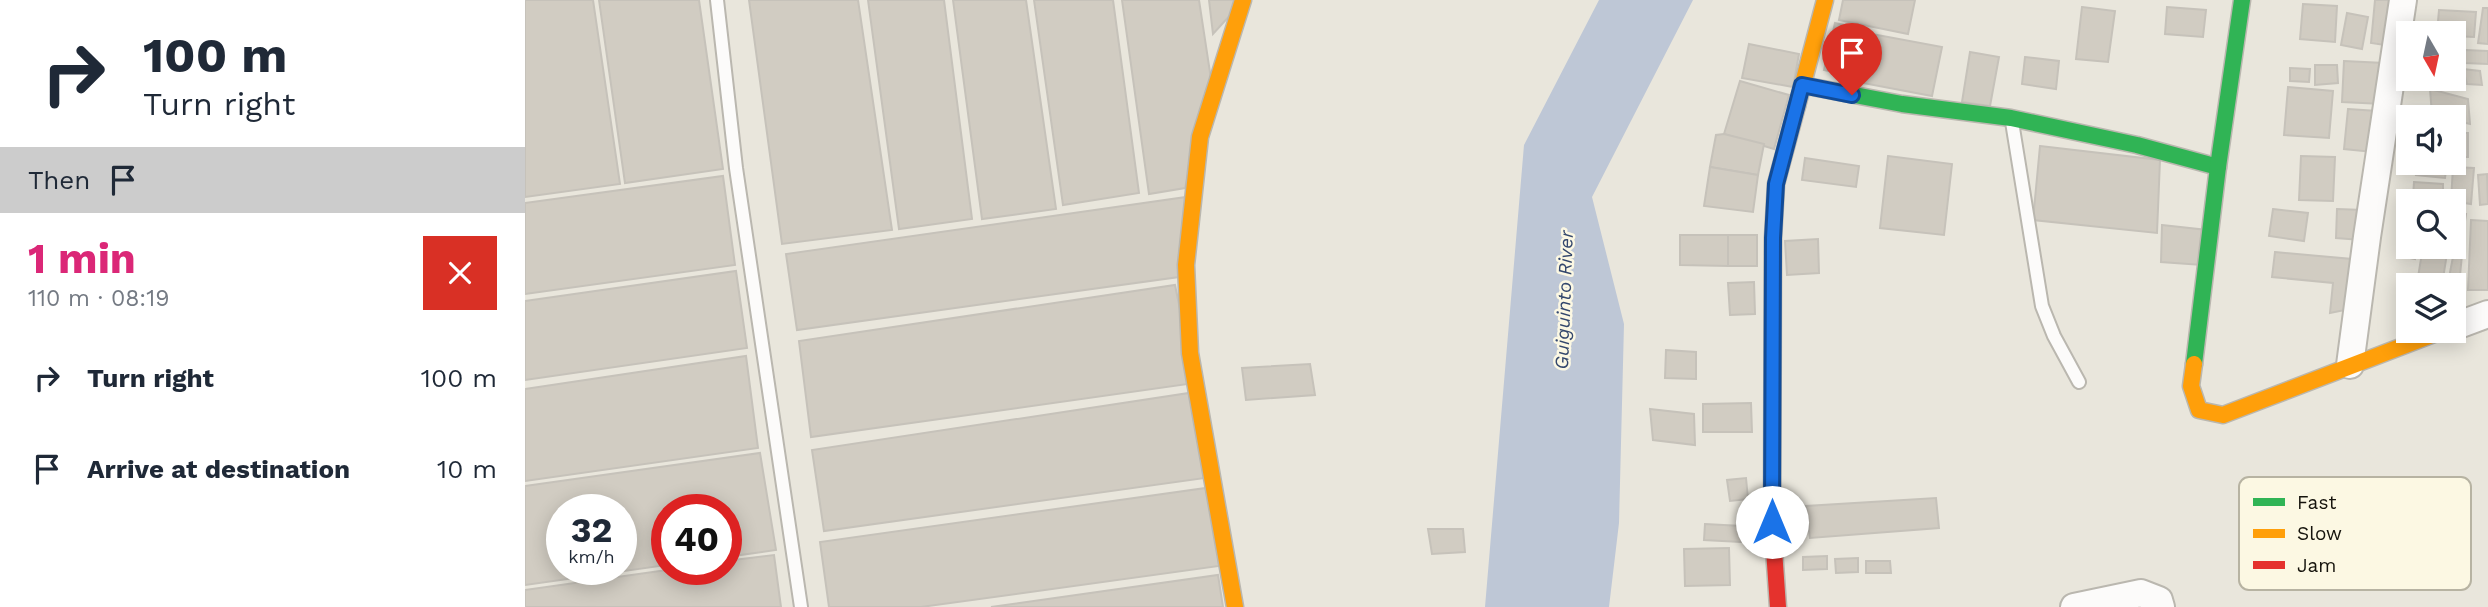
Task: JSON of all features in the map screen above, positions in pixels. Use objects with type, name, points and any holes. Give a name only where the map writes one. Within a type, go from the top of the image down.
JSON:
[{"type":"street","points":[[1235,607],[1190,352],[1186,265],[1200,137],[1243,0]]},
{"type":"street","points":[[1778,607],[1772,522],[1773,238],[1776,184],[1825,0]]},
{"type":"street","points":[[2242,0],[2191,386],[2199,410],[2223,415],[2410,343]]},
{"type":"street","points":[[2350,365],[2403,0]]},
{"type":"street","points":[[1802,85],[1902,104],[2011,118],[2137,145],[2218,167]]},
{"type":"street","points":[[2466,322],[2488,314]]},
{"type":"street","points":[[2074,607],[2141,593],[2159,600],[2161,607]]},
{"type":"lane","points":[[717,0],[736,168],[801,607]]},
{"type":"lane","points":[[2011,118],[2042,306],[2054,336],[2079,382]]},
{"type":"water","name":"Guiguinto River","points":[[1599,0],[1693,0],[1592,197],[1624,324],[1619,523],[1609,607],[1485,607],[1524,145]]},
{"type":"building","points":[[525,0],[593,0],[620,184],[525,197]]},
{"type":"building","points":[[599,0],[699,0],[723,169],[625,183]]},
{"type":"building","points":[[749,0],[858,0],[892,230],[782,244]]},
{"type":"building","points":[[868,0],[944,0],[972,219],[899,229]]},
{"type":"building","points":[[953,0],[1026,0],[1056,209],[982,219]]},
{"type":"building","points":[[1034,0],[1113,0],[1139,193],[1063,205]]},
{"type":"building","points":[[1122,0],[1199,0],[1211,79],[1185,188],[1149,194]]},
{"type":"building","points":[[1209,0],[1244,0],[1213,34]]},
{"type":"building","points":[[1843,0],[1915,0],[1908,34],[1839,20]]},
{"type":"building","points":[[2375,0],[2397,0],[2392,46],[2371,43]]},
{"type":"building","points":[[2303,4],[2337,6],[2335,42],[2300,39]]},
{"type":"building","points":[[2082,7],[2115,11],[2108,62],[2076,59]]},
{"type":"building","points":[[2167,7],[2206,10],[2203,37],[2165,34]]},
{"type":"building","points":[[2483,8],[2488,8],[2488,44],[2478,43]]},
{"type":"building","points":[[2439,10],[2476,12],[2474,37],[2466,37],[2466,21],[2438,21]]},
{"type":"building","points":[[2347,13],[2368,17],[2362,49],[2341,45]]},
{"type":"building","points":[[1835,23],[1867,30],[1856,77],[1824,70]]},
{"type":"building","points":[[1872,34],[1942,47],[1932,96],[1863,83]]},
{"type":"building","points":[[1749,44],[1799,54],[1793,87],[1742,78]]},
{"type":"building","points":[[2466,50],[2488,51],[2488,64],[2466,63]]},
{"type":"building","points":[[1970,52],[1999,57],[1990,106],[1962,102]]},
{"type":"building","points":[[2025,57],[2059,61],[2056,89],[2022,84]]},
{"type":"building","points":[[2344,61],[2384,63],[2382,104],[2342,102]]},
{"type":"building","points":[[2315,65],[2337,65],[2338,83],[2315,85]]},
{"type":"building","points":[[2290,68],[2310,69],[2309,82],[2290,81]]},
{"type":"building","points":[[2466,69],[2480,71],[2482,85],[2467,84]]},
{"type":"building","points":[[1740,81],[1789,95],[1774,149],[1724,134]]},
{"type":"building","points":[[2288,87],[2333,91],[2329,138],[2284,135]]},
{"type":"building","points":[[2430,91],[2468,99],[2470,124],[2466,123],[2466,105],[2431,105]]},
{"type":"building","points":[[2348,109],[2377,111],[2373,152],[2344,149]]},
{"type":"building","points":[[2466,133],[2468,133],[2466,157]]},
{"type":"building","points":[[1724,134],[1764,144],[1758,175],[1710,167],[1716,135]]},
{"type":"building","points":[[2040,146],[2160,160],[2157,233],[2033,220]]},
{"type":"building","points":[[1888,156],[1952,164],[1944,235],[1880,228]]},
{"type":"building","points":[[2301,156],[2335,157],[2333,201],[2299,200]]},
{"type":"building","points":[[1805,158],[1859,166],[1856,187],[1802,180]]},
{"type":"building","points":[[1710,167],[1758,175],[1753,212],[1704,206]]},
{"type":"building","points":[[2466,168],[2474,168],[2471,204],[2466,203],[2466,189],[2452,189],[2453,175],[2466,175]]},
{"type":"building","points":[[2487,174],[2488,204],[2480,205],[2478,175]]},
{"type":"building","points":[[2416,175],[2445,175],[2445,178]]},
{"type":"building","points":[[723,176],[735,265],[525,294],[525,203]]},
{"type":"building","points":[[2414,182],[2443,184],[2443,189],[2414,189]]},
{"type":"building","points":[[1193,196],[1186,276],[797,330],[786,254]]},
{"type":"building","points":[[2273,209],[2308,213],[2304,241],[2269,236]]},
{"type":"building","points":[[2337,209],[2363,210],[2361,240],[2336,238]]},
{"type":"building","points":[[2471,220],[2488,221],[2488,290],[2468,290]]},
{"type":"building","points":[[2162,225],[2207,230],[2202,265],[2161,262]]},
{"type":"building","points":[[1680,235],[1728,235],[1728,266],[1680,265]]},
{"type":"building","points":[[1728,235],[1757,235],[1757,266],[1728,266]]},
{"type":"building","points":[[1818,239],[1819,273],[1787,275],[1785,241]]},
{"type":"building","points":[[2275,252],[2352,259],[2350,309],[2330,313],[2333,283],[2272,277]]},
{"type":"building","points":[[2421,259],[2446,259],[2444,273],[2419,273]]},
{"type":"building","points":[[2453,259],[2462,259],[2460,273],[2450,273]]},
{"type":"building","points":[[736,271],[747,348],[525,380],[525,301]]},
{"type":"building","points":[[1754,282],[1755,314],[1730,315],[1728,283]]},
{"type":"building","points":[[1175,285],[1195,383],[811,437],[799,341]]},
{"type":"building","points":[[1666,350],[1696,352],[1696,379],[1665,378]]},
{"type":"building","points":[[746,356],[758,448],[525,481],[525,389]]},
{"type":"building","points":[[1310,364],[1315,395],[1246,400],[1242,368]]},
{"type":"building","points":[[1189,393],[1205,478],[824,531],[812,450]]},
{"type":"building","points":[[1751,403],[1752,432],[1703,432],[1703,404]]},
{"type":"building","points":[[1650,409],[1694,414],[1695,445],[1653,440]]},
{"type":"building","points":[[760,453],[776,550],[742,555],[742,494],[651,494],[651,567],[637,569],[637,494],[546,494],[546,582],[525,585],[525,486]]},
{"type":"building","points":[[1746,478],[1748,499],[1730,501],[1727,480]]},
{"type":"building","points":[[1213,487],[1219,566],[921,607],[829,607],[820,542]]},
{"type":"building","points":[[1936,498],[1939,528],[1810,538],[1806,506]]},
{"type":"building","points":[[1705,524],[1760,527],[1759,543],[1704,540]]},
{"type":"building","points":[[1428,529],[1463,529],[1465,552],[1432,554]]},
{"type":"building","points":[[1729,548],[1730,585],[1685,586],[1684,549]]},
{"type":"building","points":[[774,555],[781,607],[525,607],[525,590],[560,585],[637,585],[637,574],[651,572],[651,585],[742,585],[742,559]]},
{"type":"building","points":[[1827,556],[1827,569],[1803,570],[1803,557]]},
{"type":"building","points":[[1858,558],[1858,572],[1836,573],[1835,559]]},
{"type":"building","points":[[1866,561],[1890,561],[1891,573],[1866,573]]},
{"type":"building","points":[[1218,575],[1223,607],[991,607]]},
{"type":"traffic: fast","points":[[2194,364],[2242,0]]},
{"type":"traffic: fast","points":[[1802,85],[1902,104],[2011,118],[2137,145],[2218,167]]},
{"type":"traffic: slow","points":[[1235,607],[1190,353],[1186,265],[1200,137],[1243,0]]},
{"type":"traffic: slow","points":[[1797,106],[1825,0]]},
{"type":"traffic: slow","points":[[2194,364],[2191,386],[2199,410],[2223,415],[2411,343]]},
{"type":"traffic: jam","points":[[1778,607],[1772,521],[1773,238],[1776,184],[1797,106]]},
{"type":"route","points":[[1772,522],[1773,238],[1776,184],[1789,145],[1802,85],[1852,95]]}]
